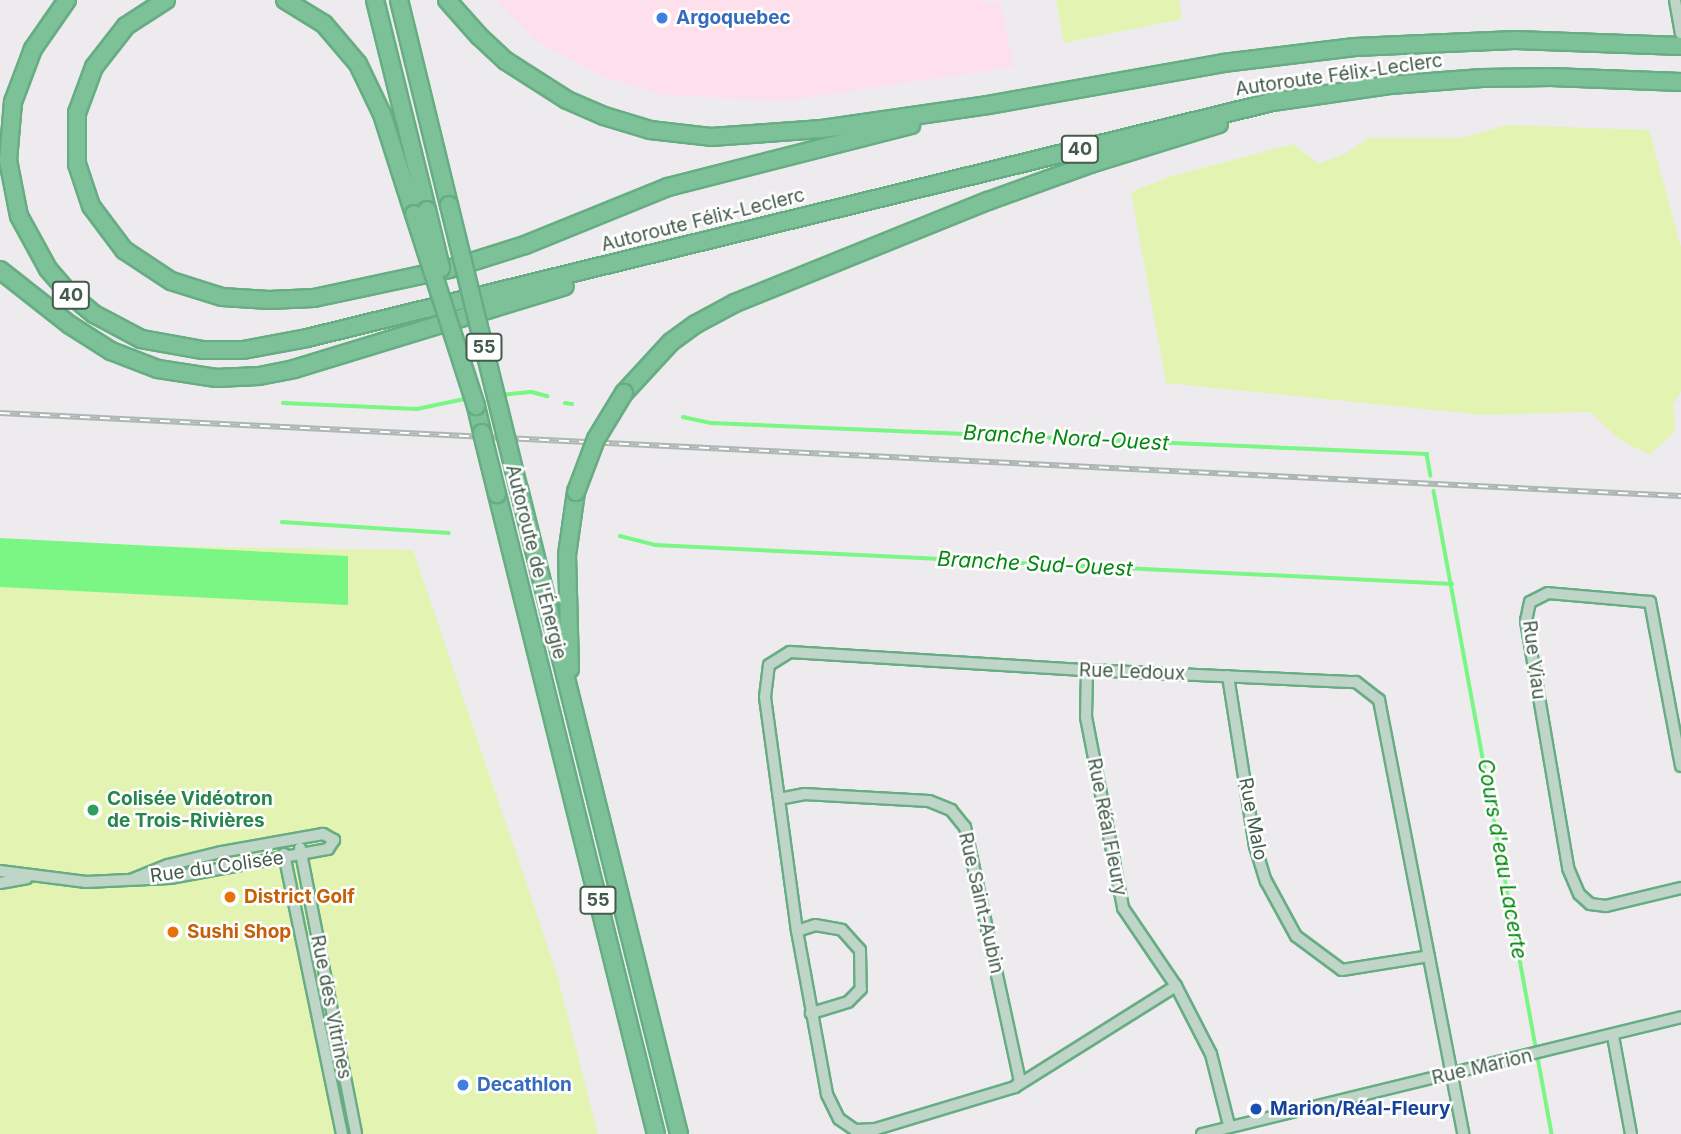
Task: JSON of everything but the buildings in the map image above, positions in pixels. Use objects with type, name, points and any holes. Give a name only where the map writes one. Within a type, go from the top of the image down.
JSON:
[{"type":"highway","name":"Autoroute Félix-Leclerc","points":[[67,0],[37,40],[15,93],[8,149],[14,198],[32,243],[62,286],[102,320],[152,342],[214,351],[279,344],[1179,124],[1308,96],[1408,83],[1499,78],[1681,82]]},
{"type":"highway","points":[[166,0],[126,26],[94,66],[80,101],[76,124],[79,175],[96,216],[132,257],[181,285],[233,298],[268,300],[326,296],[458,267],[525,246],[668,187],[988,105]]},
{"type":"highway","points":[[285,0],[324,24],[358,64],[382,114],[420,212]]},
{"type":"highway","points":[[375,0],[420,212]]},
{"type":"highway","name":"Autoroute de l'Énergie","points":[[400,0],[678,1134]]},
{"type":"highway","name":"Autoroute Félix-Leclerc","points":[[447,0],[487,45],[536,82],[592,111],[660,132],[711,137],[765,135],[988,105],[1223,63],[1355,47],[1515,40],[1681,46]]},
{"type":"highway","points":[[571,699],[567,563],[576,492],[596,439],[624,393],[671,342],[735,303],[944,218],[1079,168],[1308,96]]},
{"type":"highway","name":"Autoroute de l'Énergie","points":[[420,212],[476,406],[656,1134]]},
{"type":"highway","points":[[0,270],[78,331],[129,359],[198,377],[247,377],[306,365],[431,324],[813,215]]},
{"type":"street","points":[[1675,0],[1681,33]]},
{"type":"street","name":"Rue Viau","points":[[1681,766],[1650,602],[1548,593],[1530,603],[1526,621],[1528,634],[1568,869],[1579,894],[1590,904],[1605,906],[1681,888]]},
{"type":"street","name":"Rue Ledoux","points":[[1176,986],[1015,1087],[876,1129],[856,1130],[839,1119],[827,1094],[797,932],[765,697],[769,665],[790,652],[1087,670],[1356,681],[1379,700],[1454,1075],[1463,1134]]},
{"type":"street","name":"Rue Réal Fleury","points":[[1087,670],[1086,717],[1123,908],[1176,986],[1211,1054],[1228,1125]]},
{"type":"street","name":"Rue Malo","points":[[1228,676],[1255,846],[1266,881],[1296,936],[1342,970],[1430,956]]},
{"type":"street","name":"Rue Saint-Aubin","points":[[779,799],[804,794],[929,801],[951,810],[965,827],[1020,1081],[1015,1087]]},
{"type":"street","name":"Rue du Colisée","points":[[0,871],[91,883],[170,878],[330,848],[334,840],[326,834],[282,841],[182,861],[133,879]]},
{"type":"street","name":"Rue des Vitrines","points":[[298,838],[356,1134]]},
{"type":"street","name":"Rue des Vitrines","points":[[282,841],[342,1134]]},
{"type":"street","name":"Rue du Colisée","points":[[0,883],[36,876]]},
{"type":"street","points":[[797,932],[815,925],[842,930],[860,950],[861,989],[849,1002],[811,1013]]},
{"type":"street","name":"Rue Marion","points":[[1202,1134],[1228,1125],[1454,1075],[1681,1017]]},
{"type":"street","points":[[1613,1036],[1631,1134]]},
{"type":"shaded area","points":[[496,0],[984,0],[985,4],[1000,1],[1014,67],[783,101],[662,95],[596,74],[534,39]]},
{"type":"shaded area","points":[[1056,0],[1179,0],[1182,19],[1064,43]]},
{"type":"shaded area","points":[[1507,125],[1649,130],[1681,247],[1681,391],[1673,405],[1675,431],[1650,455],[1620,440],[1590,412],[1483,415],[1166,383],[1131,192],[1172,176],[1293,144],[1319,164],[1346,153],[1369,138],[1462,138]]},
{"type":"shaded area","points":[[0,538],[348,556],[348,605],[0,587]]},
{"type":"shaded area","points":[[0,544],[413,550],[556,971],[598,1134],[0,1134]]},
{"type":"waterway","name":"Branche Nord-Ouest","points":[[501,395],[532,392],[547,396]]},
{"type":"waterway","name":"Branche Nord-Ouest","points":[[283,403],[417,409],[469,398]]},
{"type":"waterway","name":"Branche Nord-Ouest","points":[[565,403],[572,404]]},
{"type":"waterway","name":"Branche Nord-Ouest","points":[[683,417],[712,423],[1427,454],[1431,476]]},
{"type":"waterway","name":"Cours d'eau Lacerte","points":[[1434,491],[1552,1134]]},
{"type":"waterway","name":"Branche Sud-Ouest","points":[[282,522],[449,533]]},
{"type":"waterway","name":"Branche Sud-Ouest","points":[[620,536],[655,545],[1452,584]]},
{"type":"railway","points":[[0,413],[1681,496]]},
{"type":"place","name":"Argoquebec","points":[[662,18]]},
{"type":"place","name":"Colisée Vidéotron de Trois-Rivières","points":[[93,810]]},
{"type":"place","name":"District Golf","points":[[230,897]]},
{"type":"place","name":"Sushi Shop","points":[[173,932]]},
{"type":"place","name":"Decathlon","points":[[463,1085]]},
{"type":"place","name":"Marion/Réal-Fleury","points":[[1256,1109]]}]
